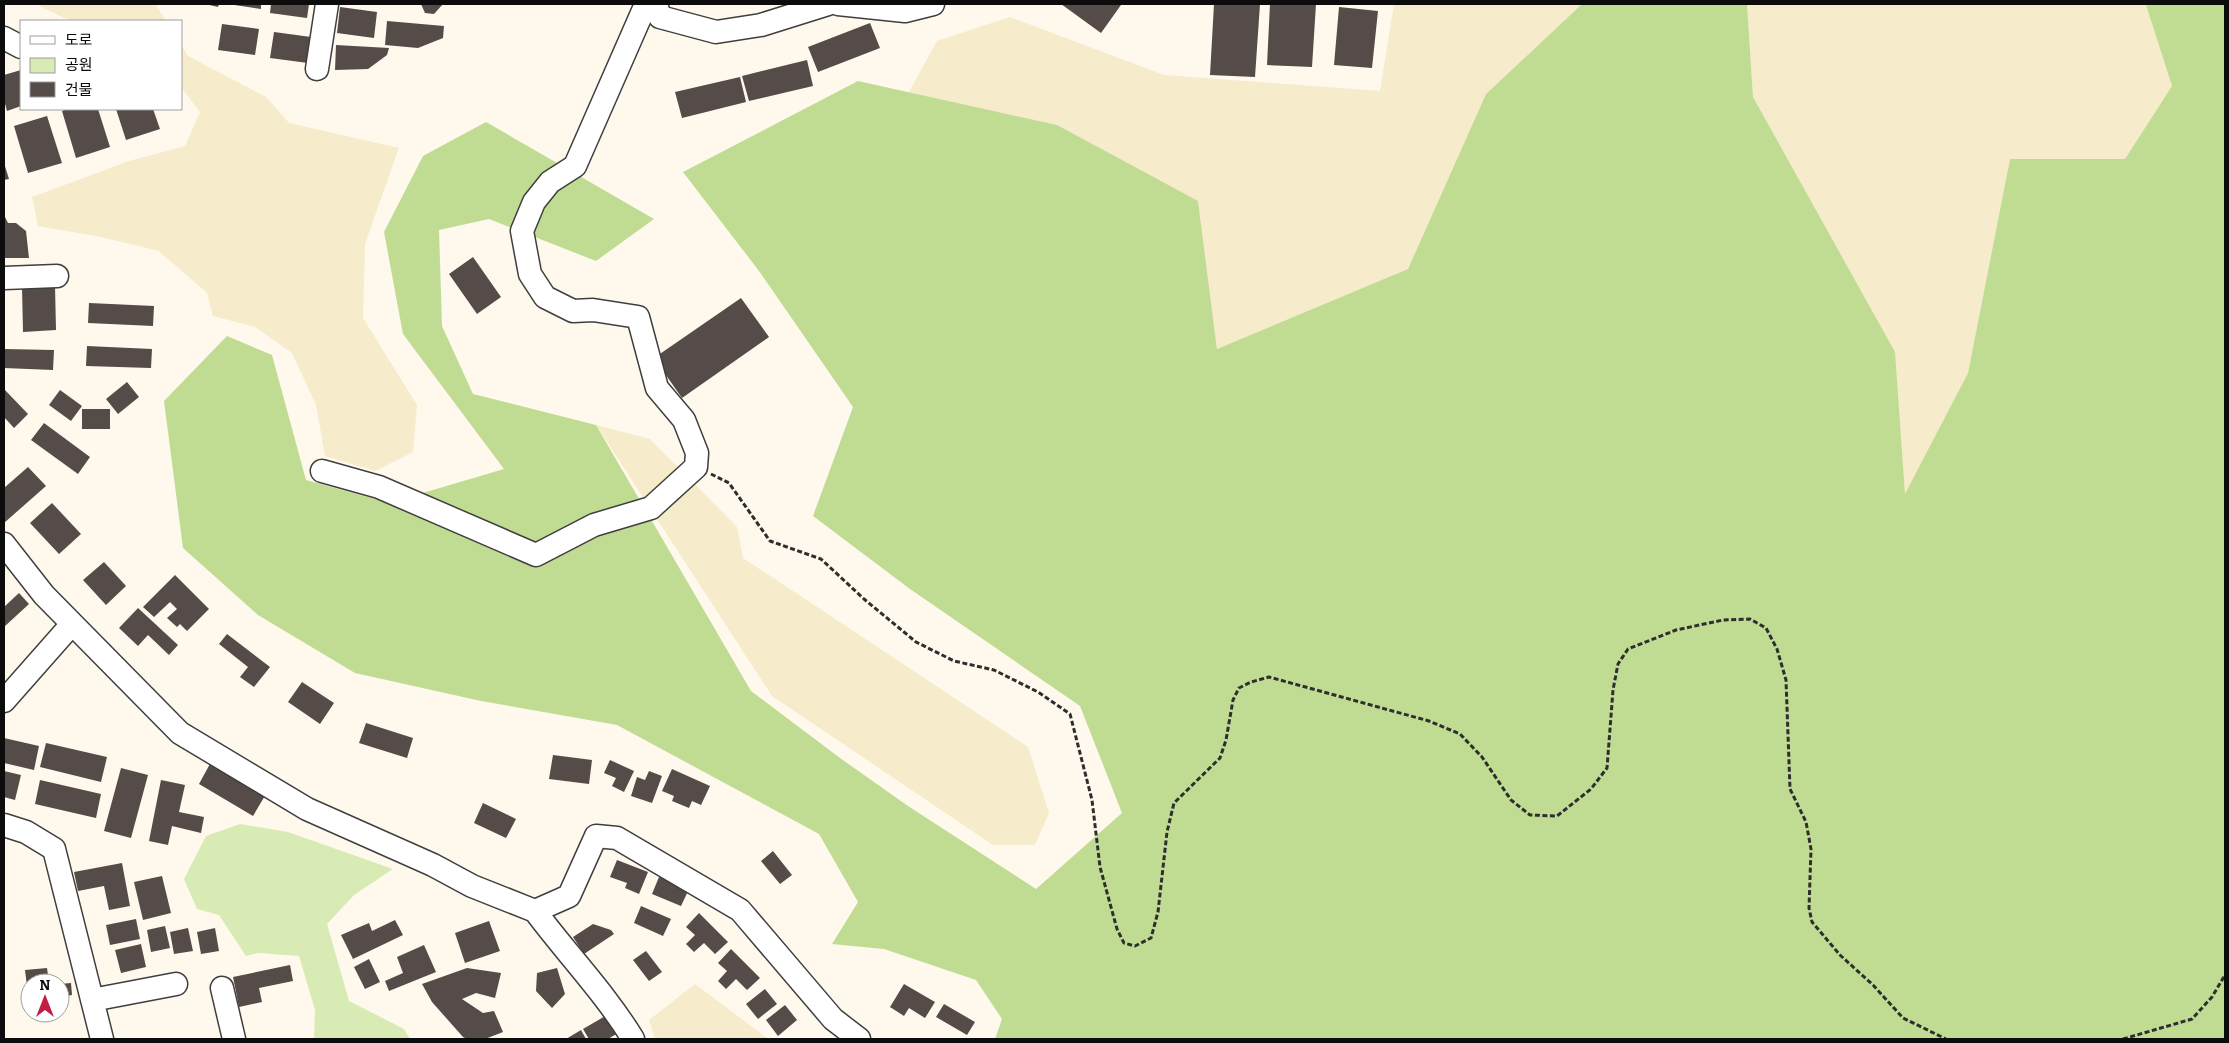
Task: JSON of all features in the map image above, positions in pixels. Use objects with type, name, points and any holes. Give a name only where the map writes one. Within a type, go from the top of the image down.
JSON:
[{"type":"street","points":[[317,69],[327,4]]},
{"type":"street","points":[[322,471],[379,487],[536,555],[594,526],[651,508],[696,467],[697,453],[684,420],[657,388],[638,317],[593,310],[572,311],[545,297],[530,274],[522,231],[534,202],[550,182],[575,166],[646,4]]},
{"type":"street","points":[[656,4],[660,17],[716,32],[761,25],[828,4]]},
{"type":"street","points":[[838,4],[905,11],[933,4]]},
{"type":"street","points":[[4,38],[20,46]]},
{"type":"street","points":[[4,278],[57,276]]},
{"type":"street","points":[[4,544],[44,595],[180,733],[307,809],[433,865],[472,886],[535,912],[568,955],[617,1012],[633,1039]]},
{"type":"street","points":[[4,701],[72,624]]},
{"type":"street","points":[[4,825],[26,832],[54,849],[102,1039]]},
{"type":"street","points":[[535,912],[569,896],[596,836],[617,838],[740,910],[834,1019],[859,1039]]},
{"type":"street","points":[[92,1000],[176,984]]},
{"type":"street","points":[[222,988],[234,1039]]},
{"type":"path","points":[[696,467],[729,483],[770,541],[821,559],[864,599],[916,642],[954,661],[994,670],[1038,692],[1070,714],[1092,800],[1100,867],[1117,929],[1124,943],[1135,946],[1151,938],[1158,912],[1167,832],[1174,802],[1220,758],[1226,740],[1233,700],[1239,688],[1269,676],[1429,721],[1460,734],[1482,757],[1512,800],[1530,814],[1557,816],[1591,789],[1607,768],[1613,690],[1618,664],[1628,649],[1676,630],[1724,620],[1750,619],[1766,628],[1777,649],[1786,680],[1790,789],[1806,822],[1811,848],[1809,908],[1812,922],[1840,955],[1873,985],[1903,1018],[1946,1039]]},
{"type":"path","points":[[2123,1039],[2192,1019],[2212,997],[2225,974]]},
{"type":"shaded area","points":[[41,4],[155,4],[165,20],[69,20],[39,6]]},
{"type":"shaded area","points":[[1394,4],[1582,4],[1486,94],[1408,269],[1217,349],[1198,201],[909,92],[937,41],[1010,17],[1164,75],[1380,91]]},
{"type":"shaded area","points":[[1747,4],[2150,4],[2146,5],[2172,86],[2125,159],[2010,159],[1968,373],[1905,495],[1895,362],[1753,97]]},
{"type":"shaded area","points":[[182,47],[188,56],[266,97],[289,123],[399,148],[365,244],[363,318],[417,405],[413,452],[375,471],[325,456],[316,405],[292,353],[255,327],[213,316],[207,293],[159,251],[101,237],[38,226],[32,197],[129,161],[185,146],[200,112],[182,88]]},
{"type":"shaded area","points":[[596,425],[650,439],[737,527],[743,558],[1028,747],[1049,813],[1035,845],[993,845],[772,696]]},
{"type":"shaded area","points":[[695,984],[769,1039],[655,1039],[649,1020]]},
{"type":"green space","points":[[1582,4],[1747,4],[1753,97],[1895,352],[1905,494],[1968,373],[2010,159],[2125,159],[2172,86],[2146,5],[2225,4],[2225,1039],[995,1039],[1002,1019],[976,980],[884,949],[832,944],[858,902],[819,834],[617,725],[481,701],[355,673],[258,615],[183,548],[164,401],[227,336],[272,355],[306,480],[389,503],[504,469],[403,334],[384,232],[423,156],[486,122],[654,219],[596,261],[489,219],[439,230],[442,326],[473,394],[596,425],[751,691],[908,806],[1036,889],[1122,813],[1080,706],[910,589],[813,516],[853,407],[759,271],[683,172],[858,81],[1057,125],[1198,201],[1217,349],[1408,269],[1486,94]]},
{"type":"green space","points":[[240,824],[288,832],[393,869],[354,895],[327,924],[349,1001],[404,1029],[410,1039],[314,1039],[315,1010],[299,956],[258,953],[246,956],[219,915],[197,909],[184,879],[206,836]]},
{"type":"building","points":[[205,4],[219,4],[218,7]]},
{"type":"building","points":[[228,4],[261,4],[261,9]]},
{"type":"building","points":[[271,4],[309,4],[307,18],[270,13]]},
{"type":"building","points":[[421,4],[443,4],[434,14],[425,13]]},
{"type":"building","points":[[1061,4],[1119,4],[1121,5],[1101,33]]},
{"type":"building","points":[[1214,4],[1260,4],[1255,77],[1210,75]]},
{"type":"building","points":[[1270,4],[1316,4],[1312,67],[1267,65]]},
{"type":"building","points":[[340,7],[377,12],[374,38],[337,33]]},
{"type":"building","points":[[1339,7],[1378,11],[1372,68],[1334,65]]},
{"type":"building","points":[[387,21],[444,26],[443,38],[418,48],[385,45]]},
{"type":"building","points":[[870,23],[880,48],[818,72],[808,47]]},
{"type":"building","points":[[222,24],[259,29],[255,55],[218,50]]},
{"type":"building","points":[[274,32],[311,37],[308,63],[270,58]]},
{"type":"building","points":[[336,45],[389,48],[387,55],[368,69],[335,70]]},
{"type":"building","points":[[807,60],[813,86],[749,101],[742,76]]},
{"type":"building","points":[[20,70],[20,106],[7,111],[4,100],[4,75]]},
{"type":"building","points":[[740,77],[746,102],[682,118],[675,92]]},
{"type":"building","points":[[98,110],[110,147],[76,158],[62,111]]},
{"type":"building","points":[[116,110],[153,110],[160,129],[126,140]]},
{"type":"building","points":[[47,116],[62,163],[28,173],[14,126]]},
{"type":"building","points":[[4,163],[9,179],[4,180]]},
{"type":"building","points":[[4,215],[8,223],[16,223],[26,231],[29,258],[4,258]]},
{"type":"building","points":[[473,257],[501,297],[477,314],[449,274]]},
{"type":"building","points":[[55,286],[56,330],[23,332],[22,287]]},
{"type":"building","points":[[741,298],[769,337],[682,398],[654,358]]},
{"type":"building","points":[[89,303],[154,306],[153,326],[88,323]]},
{"type":"building","points":[[87,346],[152,349],[151,368],[86,366]]},
{"type":"building","points":[[4,349],[54,350],[53,370],[4,368]]},
{"type":"building","points":[[127,382],[139,397],[118,414],[106,399]]},
{"type":"building","points":[[4,389],[28,414],[14,428],[4,417]]},
{"type":"building","points":[[60,390],[82,406],[71,421],[49,405]]},
{"type":"building","points":[[82,409],[110,409],[110,429],[82,429]]},
{"type":"building","points":[[44,423],[90,457],[78,474],[31,440]]},
{"type":"building","points":[[28,467],[46,486],[4,523],[4,488]]},
{"type":"building","points":[[52,503],[81,534],[59,554],[30,523]]},
{"type":"building","points":[[104,562],[126,586],[106,605],[83,580]]},
{"type":"building","points":[[175,575],[209,609],[187,631],[180,624],[177,627],[167,618],[177,609],[170,602],[154,617],[143,607]]},
{"type":"building","points":[[19,593],[29,604],[4,627],[4,607]]},
{"type":"building","points":[[138,608],[178,645],[169,655],[148,635],[138,646],[119,628]]},
{"type":"building","points":[[227,634],[270,667],[254,687],[240,677],[248,667],[219,644]]},
{"type":"building","points":[[302,682],[334,703],[320,724],[288,702]]},
{"type":"building","points":[[366,723],[413,738],[407,758],[359,743]]},
{"type":"building","points":[[4,738],[39,746],[34,770],[4,763]]},
{"type":"building","points":[[46,743],[107,757],[101,782],[40,767]]},
{"type":"building","points":[[553,755],[592,760],[589,784],[549,779]]},
{"type":"building","points":[[610,760],[634,771],[624,792],[612,786],[616,778],[604,773]]},
{"type":"building","points":[[211,762],[266,794],[253,816],[199,784]]},
{"type":"building","points":[[121,768],[148,775],[131,838],[104,831]]},
{"type":"building","points":[[672,769],[710,786],[701,805],[692,801],[689,808],[672,801],[674,796],[662,791]]},
{"type":"building","points":[[4,771],[21,775],[15,800],[4,797]]},
{"type":"building","points":[[649,771],[662,776],[652,803],[631,796],[637,777],[645,780]]},
{"type":"building","points":[[40,780],[101,794],[96,818],[35,804]]},
{"type":"building","points":[[161,780],[185,785],[179,812],[204,817],[201,833],[172,826],[168,845],[149,841]]},
{"type":"building","points":[[483,803],[516,819],[506,838],[474,823]]},
{"type":"building","points":[[773,851],[792,875],[780,884],[761,861]]},
{"type":"building","points":[[617,860],[648,872],[639,894],[625,888],[627,883],[610,877]]},
{"type":"building","points":[[122,863],[130,906],[109,910],[104,886],[78,891],[74,872]]},
{"type":"building","points":[[162,876],[171,913],[143,920],[134,882]]},
{"type":"building","points":[[659,877],[689,889],[681,906],[652,894]]},
{"type":"building","points":[[641,906],[671,919],[663,936],[634,923]]},
{"type":"building","points":[[699,913],[728,942],[715,954],[704,943],[694,952],[686,944],[695,935],[686,927]]},
{"type":"building","points":[[136,919],[140,939],[110,945],[106,925]]},
{"type":"building","points":[[395,920],[403,935],[353,959],[341,935],[369,923],[372,931]]},
{"type":"building","points":[[489,921],[500,951],[465,963],[455,933]]},
{"type":"building","points":[[593,924],[611,930],[614,934],[584,954],[573,937]]},
{"type":"building","points":[[165,926],[170,948],[151,952],[147,930]]},
{"type":"building","points":[[188,928],[193,951],[174,954],[170,932]]},
{"type":"building","points":[[215,928],[219,951],[201,954],[197,932]]},
{"type":"building","points":[[141,944],[146,967],[121,973],[115,950]]},
{"type":"building","points":[[424,945],[436,972],[389,991],[385,981],[403,973],[397,957]]},
{"type":"building","points":[[731,949],[760,978],[747,990],[736,979],[726,989],[718,981],[727,971],[718,963]]},
{"type":"building","points":[[646,951],[662,972],[649,981],[633,960]]},
{"type":"building","points":[[369,959],[380,982],[365,989],[354,967]]},
{"type":"building","points":[[290,965],[293,981],[259,988],[262,1002],[239,1007],[233,977]]},
{"type":"building","points":[[47,968],[48,973],[25,973],[25,970]]},
{"type":"building","points":[[467,968],[501,973],[495,998],[476,993],[462,999],[483,1013],[494,1011],[503,1032],[485,1039],[467,1039],[463,1037],[432,1002],[422,984]]},
{"type":"building","points":[[557,968],[565,994],[552,1008],[536,991],[537,973]]},
{"type":"building","points":[[70,983],[72,995],[70,995]]},
{"type":"building","points":[[904,984],[935,1002],[925,1018],[909,1008],[904,1016],[890,1007]]},
{"type":"building","points":[[765,989],[777,1004],[758,1019],[746,1004]]},
{"type":"building","points":[[944,1004],[975,1022],[967,1035],[936,1017]]},
{"type":"building","points":[[785,1005],[797,1020],[778,1036],[766,1020]]},
{"type":"building","points":[[607,1015],[618,1033],[608,1039],[589,1039],[583,1029]]},
{"type":"building","points":[[581,1030],[586,1039],[566,1039]]}]
